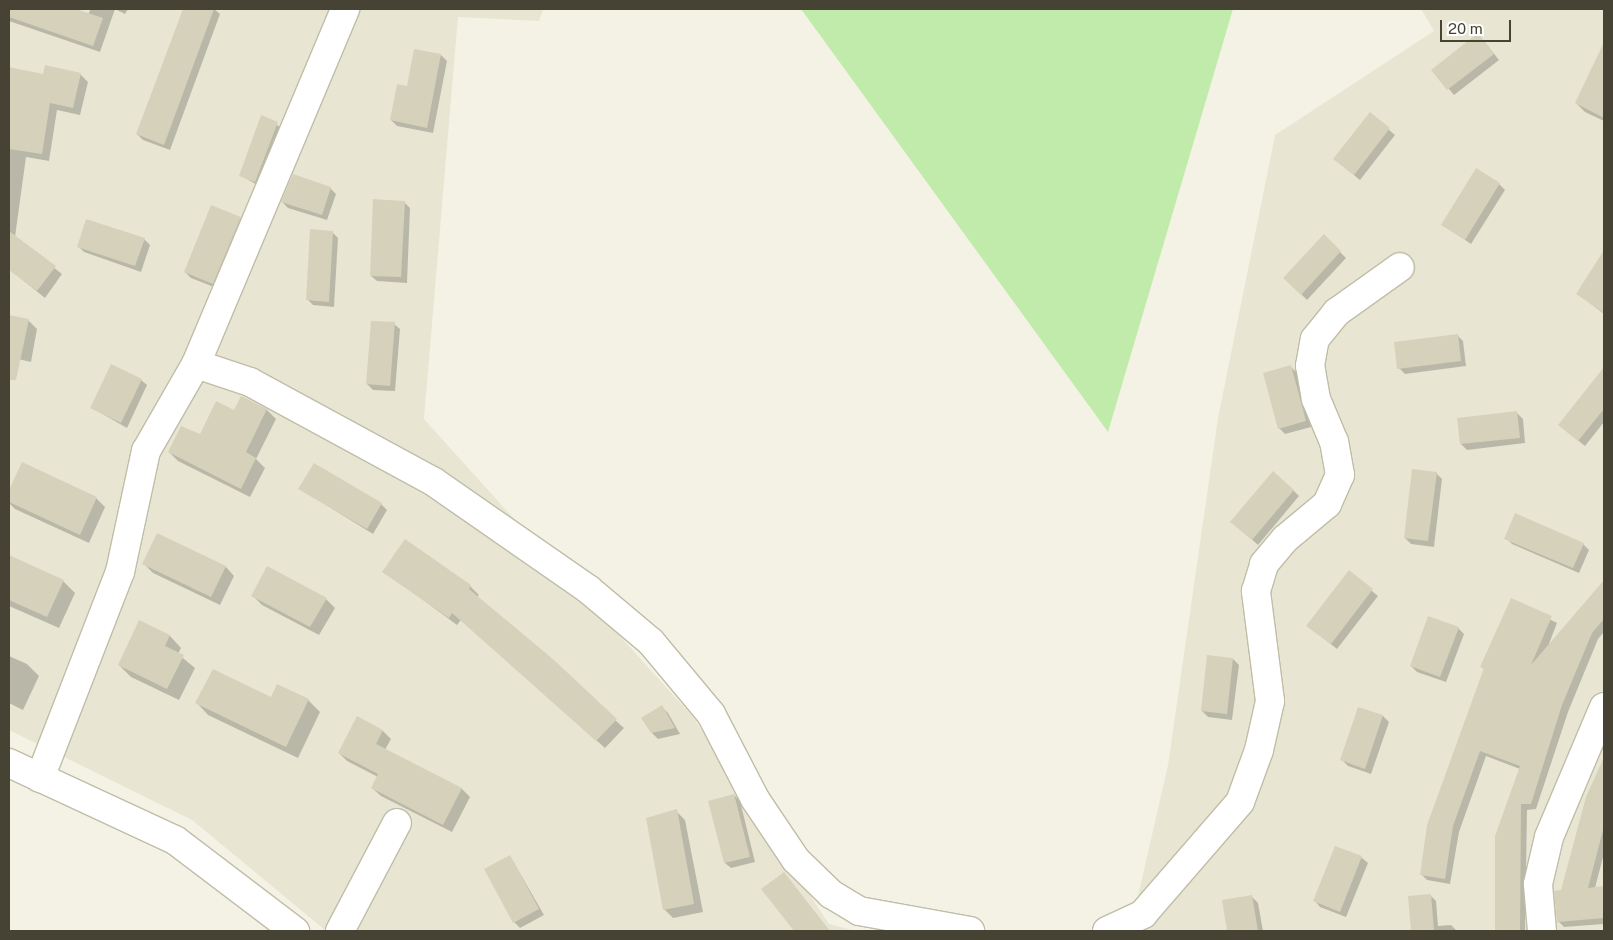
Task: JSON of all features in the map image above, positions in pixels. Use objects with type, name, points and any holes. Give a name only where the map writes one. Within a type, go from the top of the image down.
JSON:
[{"type":"street","points":[[40,778],[120,572],[146,451],[196,364],[345,9]]},
{"type":"street","points":[[1107,931],[1143,914],[1240,802],[1259,750],[1270,701],[1256,591],[1264,564],[1285,539],[1327,504],[1340,475],[1334,442],[1316,399],[1312,383],[1310,366],[1315,339],[1337,312],[1400,267]]},
{"type":"street","points":[[196,364],[250,382],[434,482],[588,589],[651,642],[711,714],[755,799],[796,860],[831,894],[859,910],[970,931]]},
{"type":"street","points":[[1542,931],[1538,884],[1549,837],[1604,706]]},
{"type":"street","points":[[9,762],[175,840],[295,931]]},
{"type":"street","points":[[340,931],[397,823]]},
{"type":"shaded area","points":[[9,9],[543,9],[539,21],[458,17],[424,419],[693,717],[829,924],[856,931],[326,931],[192,820],[9,730]]},
{"type":"shaded area","points":[[1421,9],[1604,9],[1604,931],[1130,931],[1168,765],[1218,418],[1275,135],[1434,31]]},
{"type":"green space","points":[[801,9],[1233,9],[1108,432]]},
{"type":"building","points":[[9,9],[76,9],[103,18],[93,46],[9,17]]},
{"type":"building","points":[[183,9],[214,9],[164,145],[136,134]]},
{"type":"building","points":[[1478,33],[1494,54],[1447,90],[1431,70]]},
{"type":"building","points":[[1604,42],[1604,118],[1575,103]]},
{"type":"building","points":[[414,49],[441,54],[427,128],[390,120],[397,84],[407,86]]},
{"type":"building","points":[[45,65],[81,73],[73,108],[50,103],[42,154],[9,149],[9,67],[43,74]]},
{"type":"building","points":[[1370,112],[1390,128],[1354,175],[1333,159]]},
{"type":"building","points":[[261,115],[278,122],[255,182],[239,176]]},
{"type":"building","points":[[1476,168],[1500,183],[1465,240],[1441,225]]},
{"type":"building","points":[[293,174],[331,187],[322,215],[281,202]]},
{"type":"building","points":[[373,199],[405,201],[401,277],[370,276]]},
{"type":"building","points":[[211,205],[241,217],[213,284],[184,272]]},
{"type":"building","points":[[86,219],[145,238],[135,266],[77,247]]},
{"type":"building","points":[[310,229],[333,231],[329,302],[306,300]]},
{"type":"building","points":[[9,231],[56,266],[37,291],[9,270]]},
{"type":"building","points":[[1324,234],[1341,251],[1301,295],[1283,278]]},
{"type":"building","points":[[1604,250],[1604,313],[1576,294]]},
{"type":"building","points":[[9,315],[29,319],[16,380],[9,380]]},
{"type":"building","points":[[371,321],[395,322],[390,386],[366,384]]},
{"type":"building","points":[[1458,334],[1461,361],[1397,369],[1394,342]]},
{"type":"building","points":[[111,364],[142,379],[121,423],[90,408]]},
{"type":"building","points":[[1291,365],[1306,421],[1278,429],[1263,373]]},
{"type":"building","points":[[1604,367],[1604,409],[1578,441],[1558,425]]},
{"type":"building","points":[[241,396],[267,409],[246,452],[256,458],[241,489],[168,452],[181,426],[200,434],[216,401],[234,410]]},
{"type":"building","points":[[1517,411],[1520,438],[1460,444],[1457,418]]},
{"type":"building","points":[[22,462],[97,497],[80,535],[9,502],[9,490]]},
{"type":"building","points":[[314,463],[382,503],[367,529],[298,489]]},
{"type":"building","points":[[1412,469],[1437,472],[1428,541],[1404,538]]},
{"type":"building","points":[[1273,471],[1294,490],[1252,540],[1230,522]]},
{"type":"building","points":[[1515,513],[1584,543],[1573,568],[1504,539]]},
{"type":"building","points":[[157,533],[226,566],[211,597],[142,564]]},
{"type":"building","points":[[405,539],[471,585],[469,589],[554,660],[617,719],[596,741],[452,613],[449,618],[382,572]]},
{"type":"building","points":[[9,555],[64,580],[47,617],[9,600]]},
{"type":"building","points":[[267,566],[327,598],[310,627],[251,596]]},
{"type":"building","points":[[1349,570],[1373,589],[1331,644],[1306,626]]},
{"type":"building","points":[[1604,580],[1604,619],[1592,633],[1562,705],[1531,804],[1521,804],[1520,931],[1495,931],[1495,836],[1520,766],[1480,751],[1453,826],[1445,879],[1420,875],[1427,825],[1484,668],[1480,667],[1511,598],[1552,616],[1531,665]]},
{"type":"building","points":[[1428,616],[1459,627],[1440,677],[1410,666]]},
{"type":"building","points":[[139,620],[170,635],[165,646],[184,655],[167,689],[118,665]]},
{"type":"building","points":[[1207,655],[1233,658],[1227,714],[1201,711]]},
{"type":"building","points":[[213,669],[271,697],[277,684],[309,699],[286,747],[195,703]]},
{"type":"building","points":[[662,705],[675,728],[651,733],[641,718]]},
{"type":"building","points":[[1358,707],[1383,715],[1365,769],[1340,760]]},
{"type":"building","points":[[357,716],[383,730],[376,744],[462,788],[443,825],[371,788],[378,774],[338,753]]},
{"type":"building","points":[[1604,757],[1604,826],[1588,888],[1604,886],[1604,918],[1557,922],[1554,891],[1561,890],[1586,797]]},
{"type":"building","points":[[734,794],[750,857],[724,863],[708,801]]},
{"type":"building","points":[[677,809],[694,904],[663,910],[646,818]]},
{"type":"building","points":[[1335,846],[1362,856],[1340,912],[1313,901]]},
{"type":"building","points":[[510,855],[539,909],[513,923],[484,869]]},
{"type":"building","points":[[784,872],[830,931],[794,931],[761,889]]},
{"type":"building","points":[[1431,894],[1434,931],[1411,931],[1408,896]]},
{"type":"building","points":[[1252,895],[1258,931],[1227,931],[1222,900]]}]
